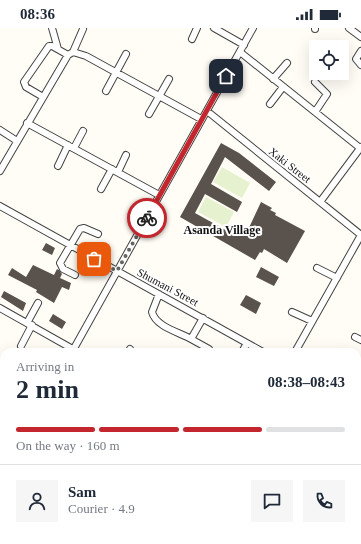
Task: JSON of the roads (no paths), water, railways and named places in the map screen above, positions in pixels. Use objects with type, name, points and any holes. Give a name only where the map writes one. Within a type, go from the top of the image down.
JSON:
[{"type":"street","points":[[52,28],[58,49]]},
{"type":"street","points":[[192,39],[197,28]]},
{"type":"street","points":[[214,28],[244,45]]},
{"type":"street","points":[[77,348],[117,271],[253,28]]},
{"type":"street","points":[[349,28],[361,37]]},
{"type":"street","points":[[0,171],[70,54],[83,29]]},
{"type":"street","points":[[43,97],[26,87],[24,82],[48,46],[52,46],[70,54],[86,56],[201,119]]},
{"type":"street","points":[[361,51],[356,59],[361,65]]},
{"type":"street","points":[[240,52],[361,148],[320,202]]},
{"type":"street","points":[[106,91],[126,54]]},
{"type":"street","points":[[273,79],[287,63]]},
{"type":"street","points":[[149,114],[169,79]]},
{"type":"street","points":[[315,82],[327,94],[315,112]]},
{"type":"street","points":[[270,104],[283,86]]},
{"type":"street","name":"Xaki Street","points":[[207,111],[361,235]]},
{"type":"street","points":[[28,123],[159,195]]},
{"type":"street","points":[[0,130],[17,141]]},
{"type":"street","points":[[58,166],[83,131]]},
{"type":"street","points":[[101,189],[126,155]]},
{"type":"street","name":"Shumani Street","points":[[0,206],[256,348]]},
{"type":"street","points":[[74,275],[63,269],[60,265],[79,230],[82,228],[98,234]]},
{"type":"street","points":[[297,348],[361,235]]},
{"type":"street","points":[[317,268],[337,278]]},
{"type":"street","points":[[159,294],[152,309],[154,318],[207,348]]},
{"type":"street","points":[[22,346],[38,303]]},
{"type":"street","points":[[0,308],[70,348]]},
{"type":"street","points":[[292,312],[312,322]]},
{"type":"street","points":[[191,339],[203,318]]},
{"type":"street","points":[[355,337],[361,340]]},
{"type":"street","points":[[244,348],[247,343]]},
{"type":"district","name":"Asanda Village","points":[[222,230]]}]
